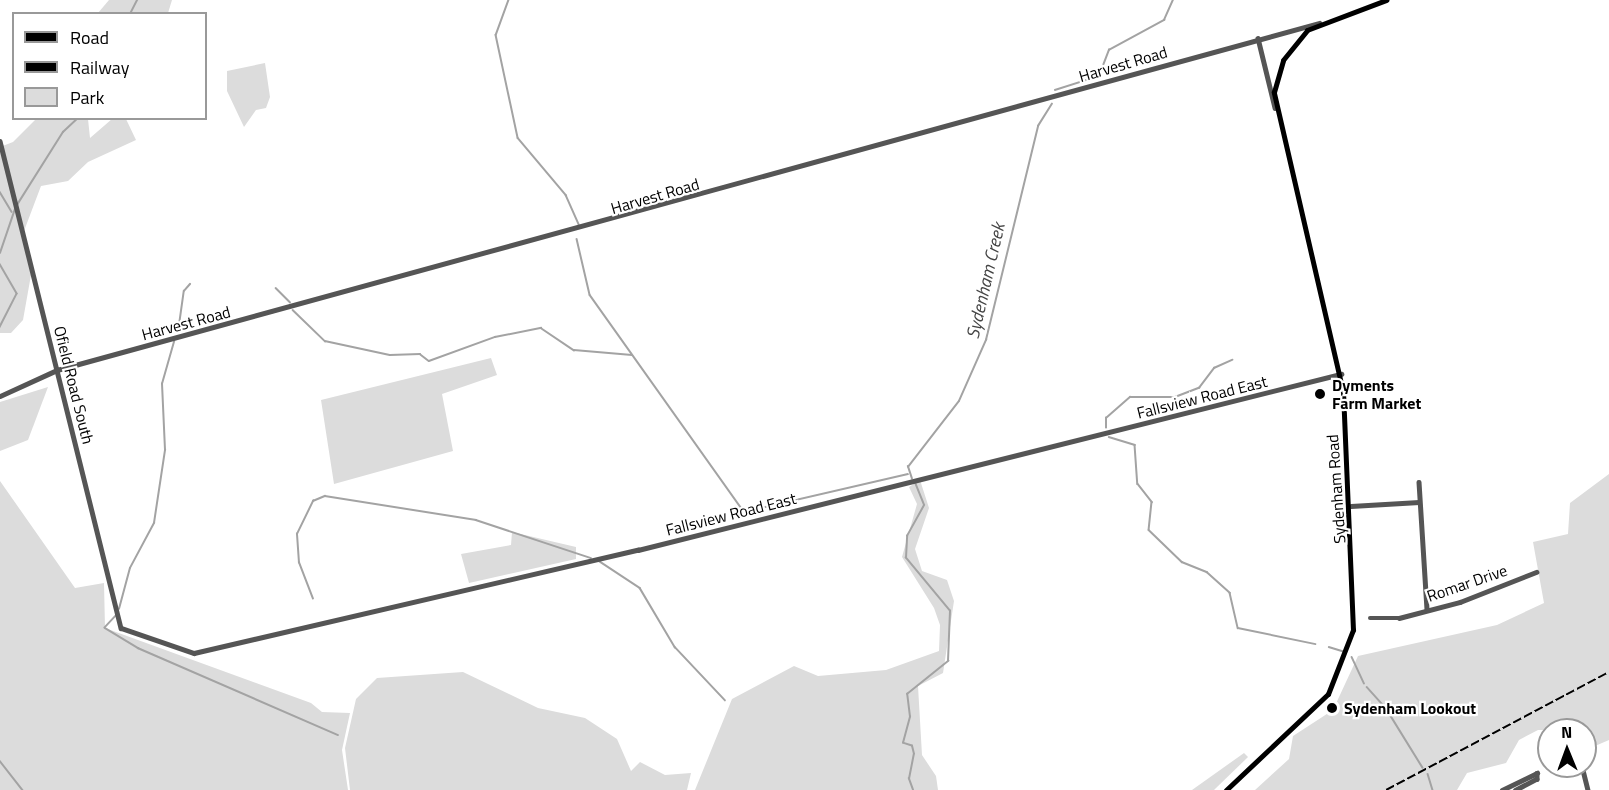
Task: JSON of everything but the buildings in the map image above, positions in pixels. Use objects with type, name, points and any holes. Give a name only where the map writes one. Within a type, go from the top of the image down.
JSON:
[{"type":"main road","name":"Sydenham Road","points":[[1226,790],[1318,708],[1346,657],[1356,612],[1341,374],[1275,108],[1283,60],[1318,23],[1386,0]]},
{"type":"street","name":"Harvest Road","points":[[0,396],[57,370],[1318,23]]},
{"type":"street","name":"Sydenham Road","points":[[1258,38],[1275,108]]},
{"type":"street","name":"Ofield Road South","points":[[0,141],[57,370],[127,633]]},
{"type":"street","name":"Fallsview Road East","points":[[127,633],[206,654],[1341,374]]},
{"type":"street","points":[[1419,482],[1427,610]]},
{"type":"street","points":[[1351,506],[1419,502]]},
{"type":"street","name":"Romar Drive","points":[[1370,618],[1399,618],[1536,572]]},
{"type":"street","points":[[1502,790],[1537,773],[1537,779],[1516,790]]},
{"type":"green space","points":[[109,0],[172,0],[168,12],[99,12]]},
{"type":"green space","points":[[265,63],[270,97],[266,108],[256,110],[244,127],[227,91],[227,71]]},
{"type":"green space","points":[[35,120],[88,120],[90,138],[111,120],[126,120],[136,140],[88,162],[68,181],[41,186],[24,231],[31,275],[23,320],[11,333],[0,333],[0,147],[13,142]]},
{"type":"green space","points":[[491,358],[497,375],[442,394],[453,451],[334,484],[321,400]]},
{"type":"green space","points":[[48,387],[28,440],[0,451],[0,402]]},
{"type":"green space","points":[[1609,474],[1609,740],[1597,745],[1597,718],[1537,718],[1537,731],[1519,740],[1506,763],[1467,773],[1457,790],[1255,790],[1289,759],[1293,736],[1333,710],[1358,656],[1497,625],[1544,603],[1533,542],[1568,534],[1570,503]]},
{"type":"green space","points":[[920,480],[929,508],[915,549],[922,571],[947,580],[954,601],[943,673],[918,686],[922,755],[936,776],[938,790],[695,790],[732,699],[794,666],[818,676],[886,670],[939,651],[940,625],[934,608],[902,557],[917,504],[909,487]]},
{"type":"green space","points":[[0,481],[75,588],[104,583],[105,628],[311,703],[322,712],[350,713],[342,750],[348,790],[0,790]]},
{"type":"green space","points":[[512,532],[576,547],[576,559],[469,583],[461,554],[511,545]]},
{"type":"green space","points":[[463,672],[538,708],[585,718],[617,739],[631,771],[640,762],[665,775],[691,773],[687,790],[350,790],[345,748],[356,699],[377,678]]},
{"type":"green space","points":[[1244,753],[1248,757],[1214,790],[1192,790]]},
{"type":"waterway","points":[[131,12],[137,0]]},
{"type":"waterway","points":[[509,0],[496,35],[518,138],[566,195],[579,224]]},
{"type":"waterway","name":"Sydenham Creek","points":[[1055,90],[1099,76],[1109,50],[1164,20],[1173,0]]},
{"type":"waterway","name":"Sydenham Creek","points":[[912,479],[908,467],[959,401],[986,340],[1038,126],[1052,104]]},
{"type":"waterway","points":[[17,205],[63,132],[76,120]]},
{"type":"waterway","points":[[0,192],[12,212]]},
{"type":"waterway","points":[[0,253],[15,209]]},
{"type":"waterway","points":[[577,239],[590,295],[744,512],[908,474]]},
{"type":"waterway","points":[[0,264],[17,294],[0,328]]},
{"type":"waterway","points":[[179,325],[184,291],[190,284]]},
{"type":"waterway","points":[[276,288],[290,302]]},
{"type":"waterway","points":[[293,310],[325,341],[390,355],[420,354],[429,361],[495,337],[541,328],[574,350],[632,355]]},
{"type":"waterway","points":[[119,609],[130,568],[154,523],[165,450],[162,384],[174,342]]},
{"type":"waterway","points":[[1106,428],[1106,418],[1130,397],[1175,397],[1199,388],[1214,368],[1232,360]]},
{"type":"waterway","points":[[1109,437],[1135,445],[1138,484],[1152,502],[1149,530],[1182,562],[1207,572],[1230,593],[1238,628],[1315,644]]},
{"type":"waterway","name":"Sydenham Creek","points":[[913,790],[909,779],[914,754],[912,746],[903,743],[910,717],[907,694],[948,661],[950,611],[906,558],[907,536],[924,505],[915,483]]},
{"type":"waterway","points":[[313,599],[299,563],[297,534],[313,501],[325,496],[476,520],[591,558]]},
{"type":"waterway","points":[[599,561],[640,588],[675,647],[725,700]]},
{"type":"waterway","points":[[116,616],[105,628],[138,648],[338,735]]},
{"type":"waterway","points":[[1329,647],[1342,651]]},
{"type":"waterway","points":[[1352,657],[1364,683]]},
{"type":"waterway","points":[[1367,687],[1386,708],[1423,768]]},
{"type":"waterway","points":[[0,761],[23,790]]},
{"type":"waterway","points":[[1428,774],[1433,790]]},
{"type":"railway","points":[[1386,790],[1609,672]]},
{"type":"place","name":"Dyments Farm Market","points":[[1320,394]]},
{"type":"place","name":"Sydenham Lookout","points":[[1332,708]]}]
